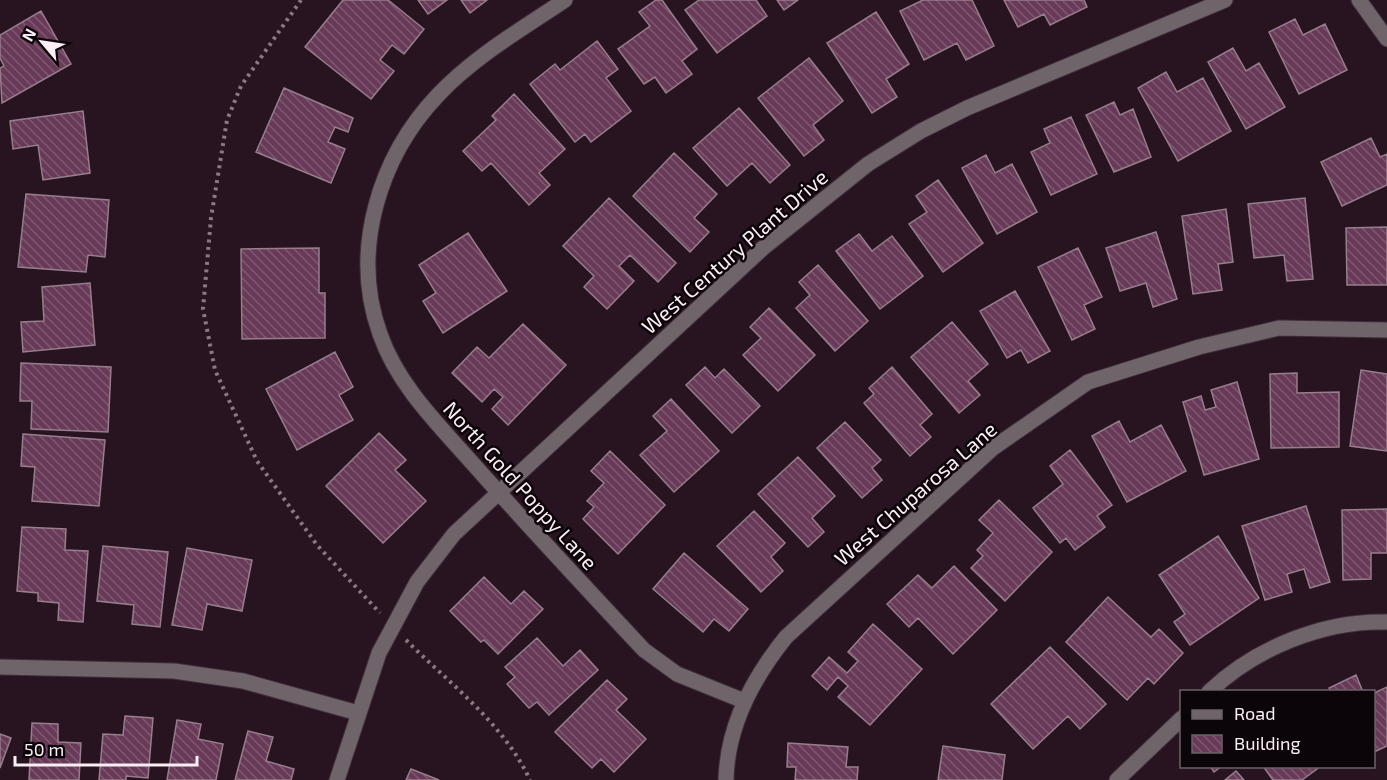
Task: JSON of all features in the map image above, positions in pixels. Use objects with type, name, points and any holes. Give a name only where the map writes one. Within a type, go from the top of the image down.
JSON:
[{"type":"street","name":"North Gold Poppy Lane","points":[[566,0],[471,63],[437,95],[407,134],[381,185],[370,226],[369,291],[380,334],[414,397],[499,493],[644,650],[677,674],[744,701]]},
{"type":"street","name":"West Century Plant Drive","points":[[337,780],[379,653],[417,582],[454,534],[763,248],[868,164],[921,131],[967,108],[1225,0]]},
{"type":"street","points":[[1359,0],[1387,39]]},
{"type":"street","name":"West Chuparosa Lane","points":[[726,780],[726,759],[744,701],[761,668],[786,637],[993,448],[1088,382],[1198,347],[1279,328],[1387,330]]},
{"type":"street","points":[[1212,690],[1245,664],[1281,645],[1323,629],[1370,621],[1387,622]]},
{"type":"street","points":[[0,668],[174,671],[243,681],[358,713]]},
{"type":"street","points":[[1117,780],[1180,720]]},
{"type":"path","points":[[301,0],[241,86],[227,120],[211,218],[202,309],[215,370],[257,461],[317,545],[393,627],[488,720],[514,751],[530,780]]},
{"type":"building","points":[[343,0],[388,0],[424,29],[404,54],[392,45],[380,60],[394,71],[371,99],[305,47]]},
{"type":"building","points":[[418,0],[447,0],[428,14]]},
{"type":"building","points":[[461,0],[487,0],[470,13]]},
{"type":"building","points":[[656,0],[662,0],[697,49],[682,61],[692,74],[666,93],[655,77],[644,84],[618,49],[650,26],[639,12]]},
{"type":"building","points":[[699,0],[756,0],[767,16],[717,53],[685,10]]},
{"type":"building","points":[[777,0],[798,0],[784,10]]},
{"type":"building","points":[[923,0],[972,0],[994,46],[966,60],[957,43],[924,60],[900,11]]},
{"type":"building","points":[[1004,0],[1084,0],[1087,7],[1050,25],[1044,14],[1018,27]]},
{"type":"building","points":[[41,11],[71,64],[2,103],[0,68],[4,66],[0,58],[0,35]]},
{"type":"building","points":[[876,12],[909,64],[886,79],[897,97],[872,113],[827,43]]},
{"type":"building","points":[[1295,19],[1303,35],[1325,24],[1347,70],[1299,94],[1269,32]]},
{"type":"building","points":[[597,41],[618,69],[606,78],[631,111],[591,142],[585,134],[575,142],[530,84],[555,64],[560,70]]},
{"type":"building","points":[[1233,48],[1246,71],[1259,63],[1285,107],[1246,129],[1208,62]]},
{"type":"building","points":[[809,58],[843,101],[813,125],[824,140],[804,156],[758,98]]},
{"type":"building","points":[[1166,72],[1177,92],[1203,78],[1231,131],[1178,161],[1138,88]]},
{"type":"building","points":[[284,88],[353,118],[348,132],[335,127],[328,142],[345,149],[331,183],[256,152]]},
{"type":"building","points":[[514,94],[565,149],[539,173],[550,185],[529,205],[491,163],[482,171],[463,151],[496,120],[492,116]]},
{"type":"building","points":[[1114,102],[1120,115],[1133,109],[1151,157],[1114,172],[1086,115]]},
{"type":"building","points":[[739,108],[790,165],[770,183],[752,163],[727,186],[693,148]]},
{"type":"building","points":[[83,111],[90,173],[43,180],[38,145],[13,149],[10,121]]},
{"type":"building","points":[[1071,117],[1097,174],[1051,195],[1031,152],[1050,143],[1044,129]]},
{"type":"building","points":[[1371,138],[1380,157],[1387,154],[1387,185],[1342,206],[1321,162]]},
{"type":"building","points":[[674,153],[717,194],[694,218],[709,232],[690,252],[633,196]]},
{"type":"building","points":[[986,155],[995,173],[1012,164],[1037,212],[997,234],[962,168]]},
{"type":"building","points":[[938,180],[983,243],[943,272],[909,224],[927,212],[916,196]]},
{"type":"building","points":[[26,194],[109,200],[105,257],[88,255],[86,272],[18,267]]},
{"type":"building","points":[[609,198],[676,263],[658,282],[630,255],[619,266],[634,281],[607,309],[584,287],[594,276],[563,246]]},
{"type":"building","points":[[1305,198],[1313,279],[1287,281],[1284,255],[1254,258],[1248,204]]},
{"type":"building","points":[[1226,209],[1233,262],[1218,264],[1222,290],[1193,294],[1182,216]]},
{"type":"building","points":[[1387,227],[1387,285],[1347,285],[1346,228]]},
{"type":"building","points":[[1156,232],[1177,299],[1153,307],[1146,283],[1120,291],[1106,248]]},
{"type":"building","points":[[468,233],[507,291],[443,333],[423,301],[436,293],[419,265]]},
{"type":"building","points":[[859,234],[872,251],[892,236],[923,276],[880,309],[836,251]]},
{"type":"building","points":[[319,248],[319,293],[325,293],[325,338],[242,339],[241,249]]},
{"type":"building","points":[[1078,248],[1102,297],[1084,305],[1095,329],[1072,340],[1038,267]]},
{"type":"building","points":[[818,265],[868,321],[835,351],[796,308],[810,295],[799,282]]},
{"type":"building","points":[[90,283],[95,345],[23,352],[21,322],[44,321],[42,287]]},
{"type":"building","points":[[1015,291],[1050,351],[1028,363],[1021,350],[1007,358],[980,311]]},
{"type":"building","points":[[769,308],[815,355],[778,391],[743,355],[761,338],[750,327]]},
{"type":"building","points":[[952,322],[988,364],[968,381],[980,395],[959,413],[911,357]]},
{"type":"building","points":[[523,324],[566,365],[508,425],[492,409],[503,397],[494,389],[482,402],[452,373],[477,347],[489,358]]},
{"type":"building","points":[[335,352],[353,387],[339,395],[353,420],[297,450],[266,389]]},
{"type":"building","points":[[21,363],[111,367],[108,432],[31,429],[32,401],[20,401]]},
{"type":"building","points":[[705,367],[715,378],[724,369],[760,406],[732,433],[686,385]]},
{"type":"building","points":[[892,367],[932,414],[920,425],[931,437],[910,456],[864,403],[874,394],[869,388]]},
{"type":"building","points":[[1361,370],[1387,374],[1387,451],[1350,446]]},
{"type":"building","points":[[1297,373],[1297,393],[1339,392],[1339,447],[1271,448],[1270,374]]},
{"type":"building","points":[[1237,382],[1259,459],[1204,475],[1183,402],[1201,396],[1205,410],[1216,407],[1211,390]]},
{"type":"building","points":[[671,399],[719,451],[674,492],[640,455],[667,431],[653,416]]},
{"type":"building","points":[[1119,421],[1130,442],[1161,425],[1186,471],[1127,502],[1092,436]]},
{"type":"building","points":[[845,422],[881,460],[872,468],[882,480],[862,498],[817,448]]},
{"type":"building","points":[[379,433],[406,460],[395,470],[426,501],[383,543],[326,486]]},
{"type":"building","points":[[23,434],[105,440],[99,506],[32,501],[35,467],[21,466]]},
{"type":"building","points":[[1070,450],[1112,505],[1097,516],[1105,527],[1075,550],[1066,538],[1060,543],[1033,508],[1063,484],[1050,466]]},
{"type":"building","points":[[610,451],[665,505],[618,554],[583,519],[594,507],[587,501],[604,483],[591,471]]},
{"type":"building","points":[[798,457],[835,496],[812,518],[824,532],[808,547],[758,494]]},
{"type":"building","points":[[999,500],[1052,552],[1005,601],[971,568],[983,556],[977,550],[993,533],[979,520]]},
{"type":"building","points":[[1306,506],[1330,582],[1310,588],[1304,569],[1287,574],[1292,592],[1265,600],[1242,526]]},
{"type":"building","points":[[1387,509],[1387,553],[1371,553],[1371,579],[1343,580],[1342,510]]},
{"type":"building","points":[[754,511],[785,543],[771,557],[783,571],[761,592],[717,546]]},
{"type":"building","points":[[22,527],[66,529],[65,550],[88,551],[83,622],[58,620],[59,603],[38,601],[38,593],[17,591]]},
{"type":"building","points":[[1218,536],[1259,598],[1190,645],[1174,622],[1185,614],[1159,575]]},
{"type":"building","points":[[103,546],[168,552],[160,627],[132,624],[134,605],[97,601]]},
{"type":"building","points":[[187,548],[252,560],[242,611],[207,604],[202,630],[172,625]]},
{"type":"building","points":[[684,553],[748,609],[729,631],[714,619],[703,632],[653,589]]},
{"type":"building","points":[[954,566],[997,610],[953,654],[918,618],[909,627],[887,604],[918,575],[932,588]]},
{"type":"building","points":[[484,577],[511,604],[524,591],[543,609],[498,654],[484,640],[481,642],[450,611]]},
{"type":"building","points":[[1108,597],[1151,637],[1159,629],[1183,653],[1154,684],[1148,678],[1127,700],[1066,642]]},
{"type":"building","points":[[873,624],[922,669],[870,725],[838,697],[848,686],[838,677],[827,690],[812,676],[829,657],[847,673],[858,661],[848,652]]},
{"type":"building","points":[[537,638],[563,666],[580,650],[598,670],[549,715],[537,702],[529,708],[507,684],[515,677],[505,667]]},
{"type":"building","points":[[1050,647],[1106,704],[1080,729],[1068,716],[1033,749],[991,704]]},
{"type":"building","points":[[1356,675],[1362,690],[1330,690],[1329,688]]},
{"type":"building","points":[[607,680],[627,699],[616,710],[646,739],[614,772],[601,759],[592,768],[555,732]]},
{"type":"building","points":[[1387,687],[1387,746],[1375,752],[1375,693]]},
{"type":"building","points":[[125,716],[153,718],[148,778],[126,776],[126,780],[99,780],[103,734],[123,735]]},
{"type":"building","points":[[177,720],[201,724],[198,739],[223,744],[216,780],[167,780]]},
{"type":"building","points":[[32,723],[58,724],[58,742],[81,743],[79,780],[29,780]]},
{"type":"building","points":[[248,731],[273,737],[266,761],[294,769],[291,780],[235,780]]},
{"type":"building","points":[[0,734],[11,738],[0,768]]},
{"type":"building","points":[[788,743],[848,747],[846,767],[858,767],[857,780],[795,780],[796,767],[787,767]]},
{"type":"building","points":[[943,746],[1005,755],[1002,780],[938,780]]},
{"type":"building","points":[[1264,768],[1318,768],[1302,780],[1273,780]]},
{"type":"building","points":[[411,769],[439,780],[406,780]]},
{"type":"building","points":[[1236,771],[1244,780],[1225,780]]}]
